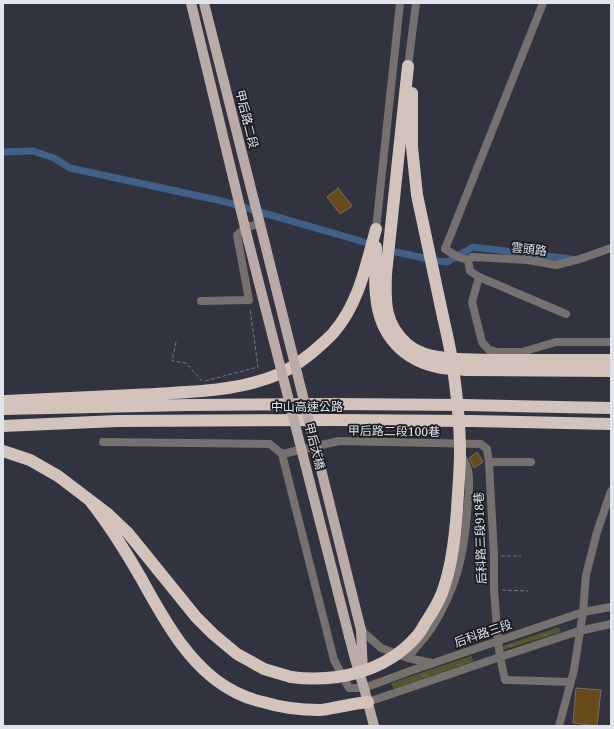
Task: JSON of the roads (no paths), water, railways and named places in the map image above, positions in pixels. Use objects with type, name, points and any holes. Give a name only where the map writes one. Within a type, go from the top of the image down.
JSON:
[{"type":"highway","points":[[3,451],[30,460],[63,479],[118,522],[128,532],[196,617],[237,654],[264,668],[291,677],[314,679],[336,677],[360,672],[385,662],[416,637],[431,615],[442,593],[447,574],[454,544],[460,454],[453,367],[417,194],[412,147],[412,92],[408,66]]},
{"type":"highway","points":[[408,66],[385,296],[391,322],[398,333],[407,344],[418,351],[427,355],[439,357],[470,359],[611,360]]},
{"type":"highway","points":[[376,230],[376,295],[380,317],[389,338],[413,358],[432,366],[466,370],[611,371]]},
{"type":"highway","points":[[3,402],[207,391],[249,383],[278,374],[298,364],[314,351],[334,332],[346,315],[354,301],[361,282],[376,230]]},
{"type":"highway","name":"中山高速公路","points":[[3,409],[319,404],[611,408]]},
{"type":"highway","name":"中山高速公路","points":[[3,426],[117,421],[317,420],[611,424]]},
{"type":"highway","points":[[92,502],[124,550],[173,633],[186,650],[214,678],[237,693],[274,706],[322,710],[368,702]]},
{"type":"main road","points":[[191,3],[246,227]]},
{"type":"main road","name":"甲后路二段","points":[[204,3],[264,240]]},
{"type":"main road","name":"甲后大橋","points":[[246,227],[248,240],[349,636],[364,688]]},
{"type":"main road","name":"甲后大橋","points":[[264,240],[360,630]]},
{"type":"main road","points":[[360,630],[364,688],[374,726]]},
{"type":"street","points":[[408,66],[416,3]]},
{"type":"street","name":"雲頭路","points":[[544,3],[445,249],[458,257],[468,260],[472,257],[528,260],[556,265],[611,248]]},
{"type":"street","points":[[376,230],[400,4]]},
{"type":"street","points":[[201,301],[249,300],[236,236],[246,227],[260,224]]},
{"type":"street","points":[[468,260],[470,271],[479,277],[566,314]]},
{"type":"street","points":[[479,277],[472,302],[482,342],[489,350],[497,352],[522,352],[556,342],[611,342]]},
{"type":"street","name":"甲后路二段100巷","points":[[282,454],[338,441],[458,444]]},
{"type":"street","points":[[103,442],[270,444],[282,454],[334,660],[349,688],[364,688]]},
{"type":"street","points":[[408,658],[430,629],[451,592],[461,558],[465,532],[469,477],[458,444]]},
{"type":"street","name":"后科路三段918巷","points":[[458,444],[481,444],[487,449],[494,556],[494,590],[498,641],[505,680],[571,682]]},
{"type":"street","points":[[489,462],[531,462]]},
{"type":"street","points":[[558,726],[574,670],[583,612],[586,575],[597,532],[611,491]]},
{"type":"street","name":"后科路三段","points":[[364,688],[583,612],[611,607]]},
{"type":"street","points":[[368,702],[500,656],[579,631],[611,624]]},
{"type":"street","points":[[360,630],[381,648],[408,658],[433,663]]},
{"type":"waterway","points":[[3,152],[33,151],[54,158],[70,168],[222,201],[364,242]]},
{"type":"waterway","points":[[439,261],[447,262],[473,247],[571,259]]},
{"type":"waterway","points":[[396,252],[424,258]]}]
